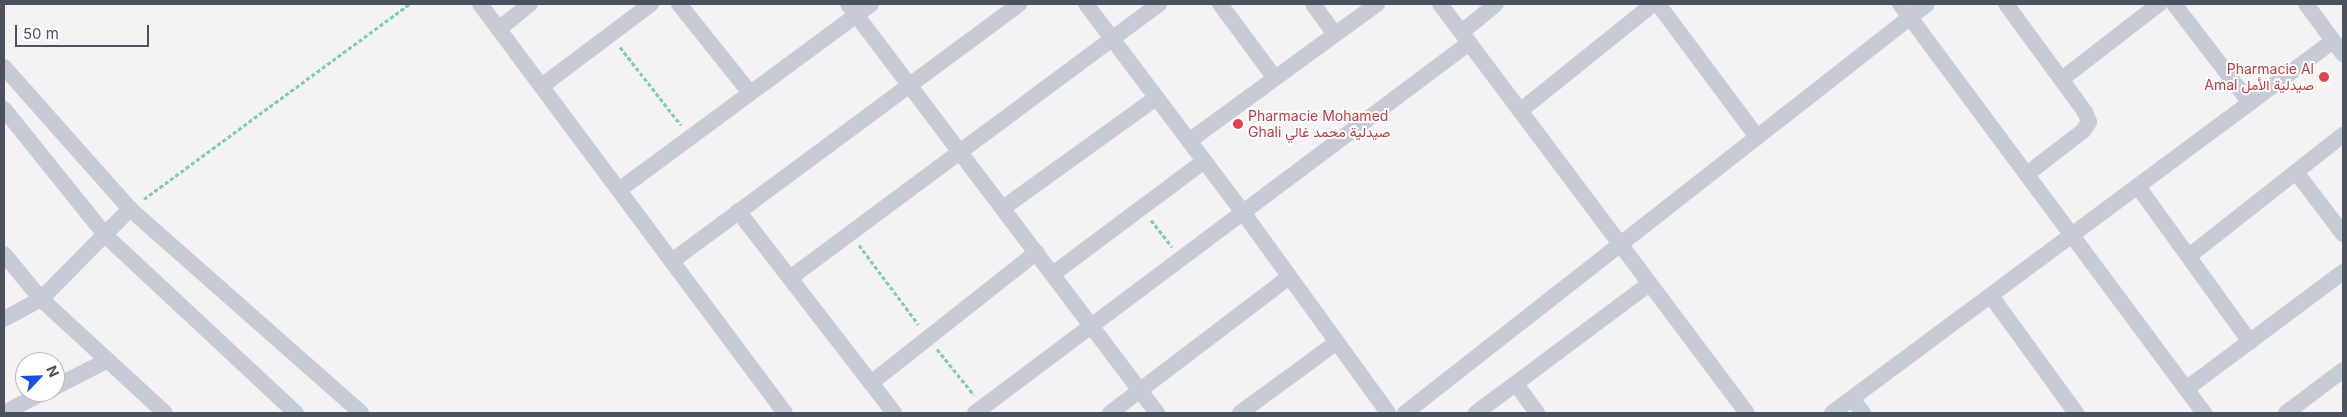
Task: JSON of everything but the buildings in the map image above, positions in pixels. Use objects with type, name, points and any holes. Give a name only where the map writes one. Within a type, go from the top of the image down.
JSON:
[{"type":"street","points":[[480,4],[543,85],[785,413]]},
{"type":"street","points":[[499,29],[530,4]]},
{"type":"street","points":[[543,85],[651,4]]},
{"type":"street","points":[[680,4],[750,93]]},
{"type":"street","points":[[619,190],[750,93],[852,9],[871,4]]},
{"type":"street","points":[[672,261],[1019,4]]},
{"type":"street","points":[[1086,4],[1242,211],[1388,413]]},
{"type":"street","points":[[790,278],[1159,4]]},
{"type":"street","points":[[1220,4],[1275,78]]},
{"type":"street","points":[[1313,4],[1336,34]]},
{"type":"street","points":[[1189,141],[1377,4]]},
{"type":"street","points":[[1440,4],[1619,245],[1747,413]]},
{"type":"street","points":[[979,410],[1242,211],[1466,38],[1496,4]]},
{"type":"street","points":[[1520,111],[1654,4]]},
{"type":"street","points":[[1658,4],[1757,136]]},
{"type":"street","points":[[1404,413],[1757,136],[1904,10],[1927,4]]},
{"type":"street","points":[[2006,4],[2062,80],[2089,122],[2027,174]]},
{"type":"street","points":[[2062,80],[2159,4]]},
{"type":"street","points":[[2174,4],[2250,103]]},
{"type":"street","points":[[1832,413],[2139,188],[2250,103],[2338,47],[2306,4]]},
{"type":"street","points":[[852,9],[1157,413]]},
{"type":"street","points":[[1904,10],[2204,413]]},
{"type":"street","points":[[4,67],[130,209],[361,413]]},
{"type":"street","points":[[1003,208],[1156,98]]},
{"type":"street","points":[[4,109],[106,236],[296,413]]},
{"type":"street","points":[[2189,256],[2343,135]]},
{"type":"street","points":[[1053,274],[1204,161]]},
{"type":"street","points":[[2296,172],[2343,234]]},
{"type":"street","points":[[2139,188],[2250,342]]},
{"type":"street","points":[[4,319],[41,299],[106,236],[130,209]]},
{"type":"street","points":[[738,211],[894,413]]},
{"type":"street","points":[[871,383],[1037,252]]},
{"type":"street","points":[[4,254],[41,299],[106,361],[165,413]]},
{"type":"street","points":[[2186,389],[2343,272]]},
{"type":"street","points":[[1110,413],[1289,276]]},
{"type":"street","points":[[1476,413],[1649,284]]},
{"type":"street","points":[[1992,296],[2076,413]]},
{"type":"street","points":[[1240,413],[1337,342]]},
{"type":"street","points":[[65,382],[106,361]]},
{"type":"street","points":[[2295,411],[2343,370]]},
{"type":"street","points":[[1516,384],[1537,413]]},
{"type":"street","points":[[1852,399],[1863,413]]},
{"type":"street","points":[[4,413],[25,402]]},
{"type":"path","points":[[130,209],[409,4]]},
{"type":"path","points":[[611,34],[691,137]]},
{"type":"path","points":[[1142,208],[1180,258]]},
{"type":"path","points":[[850,232],[928,337],[979,410]]},
{"type":"place","name":"Pharmacie Al Amal صيدلية الأمل","points":[[2324,77]]},
{"type":"place","name":"Pharmacie Mohamed Ghali صيدلية محمد غالي","points":[[1238,124]]}]
